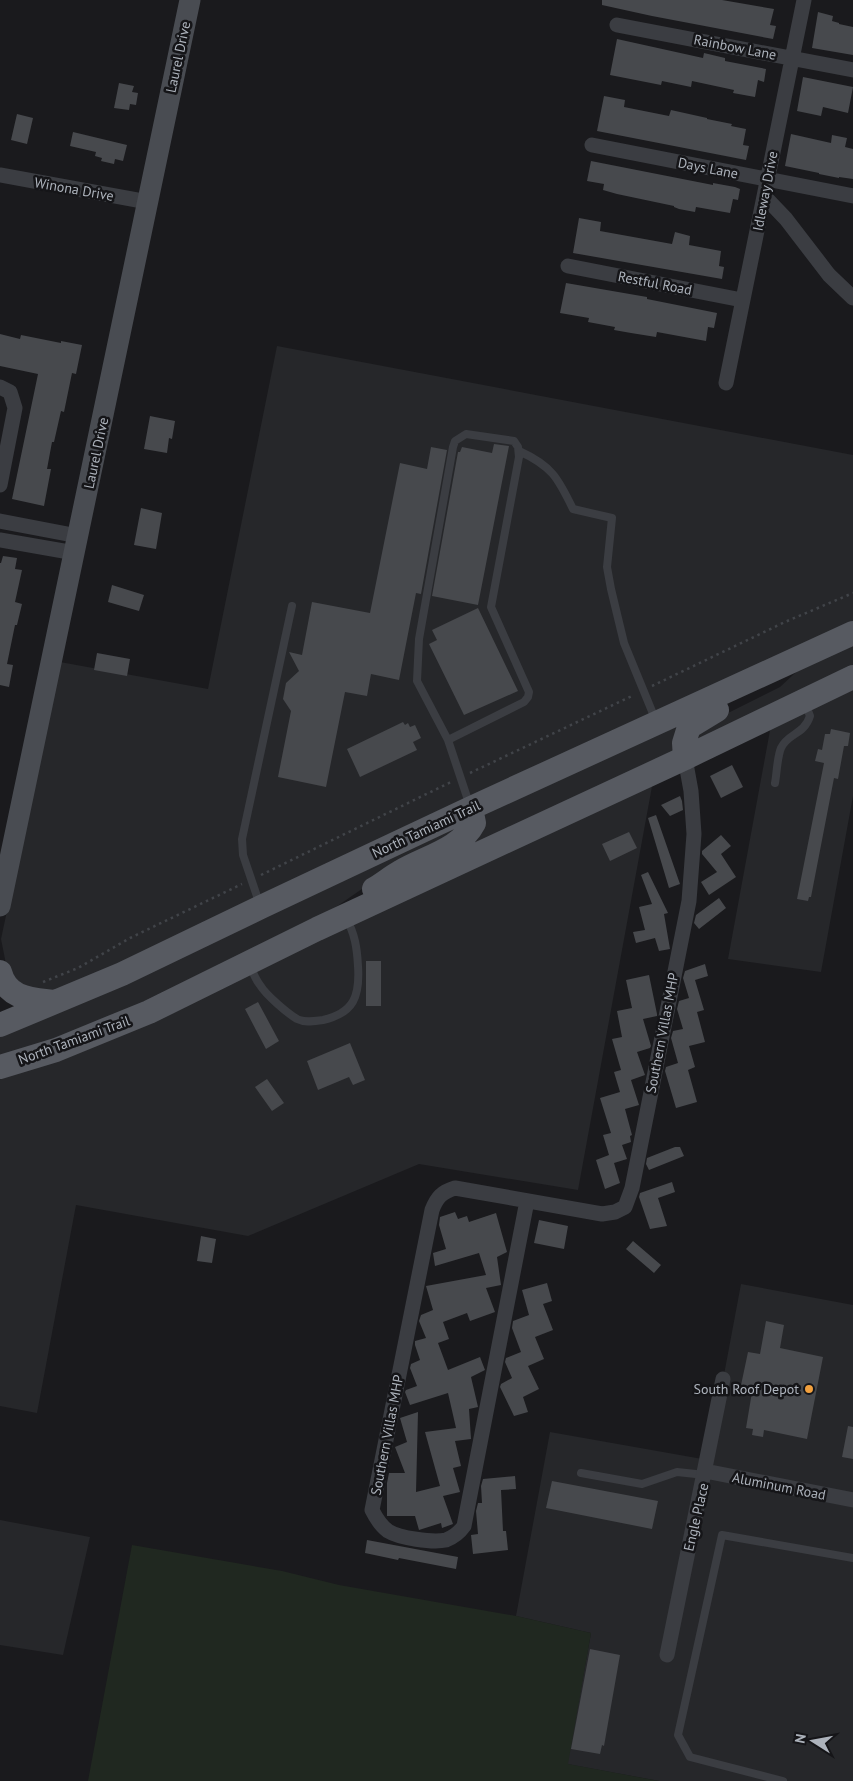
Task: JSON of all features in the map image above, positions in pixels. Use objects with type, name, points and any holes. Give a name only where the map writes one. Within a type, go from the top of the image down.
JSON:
[{"type":"main road","name":"North Tamiami Trail","points":[[0,1025],[122,974],[261,906],[471,808],[853,633]]},
{"type":"main road","points":[[685,758],[685,737],[689,727],[704,717],[776,681],[802,656]]},
{"type":"main road","points":[[343,914],[685,758],[853,677]]},
{"type":"main road","points":[[343,914],[400,872],[454,845],[472,828],[474,823],[471,808]]},
{"type":"main road","name":"North Tamiami Trail","points":[[0,1067],[56,1050],[149,1012],[343,914]]},
{"type":"main road","points":[[0,972],[6,988],[22,997],[54,1002]]},
{"type":"street","name":"Laurel Drive","points":[[0,906],[190,0]]},
{"type":"street","name":"Idleway Drive","points":[[726,383],[804,0]]},
{"type":"street","name":"Rainbow Lane","points":[[617,25],[853,70]]},
{"type":"street","name":"Days Lane","points":[[592,145],[853,196]]},
{"type":"street","name":"Winona Drive","points":[[0,175],[148,202]]},
{"type":"street","points":[[764,196],[786,219],[829,275],[853,298]]},
{"type":"street","name":"Restful Road","points":[[568,266],[742,300]]},
{"type":"street","points":[[0,387],[10,392],[15,408],[0,485]]},
{"type":"street","points":[[0,521],[77,544]]},
{"type":"street","points":[[0,540],[77,544]]},
{"type":"street","name":"Southern Villas MHP","points":[[527,1201],[464,1526],[458,1534],[445,1540],[406,1538],[389,1532],[378,1523],[372,1510],[432,1210],[437,1198],[445,1191],[456,1188],[602,1214],[615,1212],[625,1207],[632,1188],[689,902],[694,834],[691,791],[685,758]]},
{"type":"street","name":"Engle Place","points":[[667,1655],[724,1379]]},
{"type":"street","name":"Aluminum Road","points":[[705,1473],[853,1500]]},
{"type":"lane","points":[[448,740],[524,702],[529,692],[491,607],[516,477],[519,451],[514,441],[466,434],[455,441],[453,447],[419,639],[417,681],[448,740],[471,808]]},
{"type":"lane","points":[[519,451],[536,459],[560,481],[573,509],[612,518],[607,567],[624,643],[657,722]]},
{"type":"lane","points":[[261,906],[242,855],[242,839],[292,606]]},
{"type":"lane","points":[[775,783],[781,747],[790,738],[804,729],[808,723],[810,716],[804,701]]},
{"type":"lane","points":[[248,963],[260,986],[297,1019],[307,1022],[333,1018],[346,1011],[354,1003],[357,993],[359,972],[357,945],[353,931],[343,914]]},
{"type":"lane","points":[[580,1473],[642,1484],[677,1472],[705,1473]]},
{"type":"lane","points":[[783,1781],[690,1757],[678,1735],[722,1535],[853,1558]]},
{"type":"path","points":[[35,985],[78,968],[130,938],[461,777],[785,622],[853,593]]},
{"type":"shaded area","points":[[277,346],[853,455],[853,625],[53,994],[25,991],[8,974],[1,939],[60,662],[208,689]]},
{"type":"shaded area","points":[[853,641],[853,669],[693,746],[693,739],[708,723],[780,687],[807,662]]},
{"type":"shaded area","points":[[853,686],[853,796],[821,972],[728,959],[771,725]]},
{"type":"shaded area","points":[[698,712],[677,754],[405,878],[480,812]]},
{"type":"shaded area","points":[[653,781],[578,1190],[419,1164],[248,1236],[76,1205],[37,1413],[0,1406],[0,1075]]},
{"type":"shaded area","points":[[465,819],[449,839],[395,866],[313,923],[146,1006],[0,1059],[0,1033]]},
{"type":"shaded area","points":[[741,1284],[853,1305],[853,1781],[659,1781],[567,1764],[591,1633],[516,1616],[550,1432],[708,1460]]},
{"type":"shaded area","points":[[0,1520],[90,1537],[63,1655],[0,1645]]},
{"type":"shaded area","points":[[132,1545],[282,1571],[339,1585],[516,1616],[591,1633],[568,1764],[659,1781],[88,1781]]},
{"type":"building","points":[[602,0],[722,0],[774,9],[770,25],[776,26],[773,39],[602,5]]},
{"type":"building","points":[[818,12],[833,16],[832,21],[839,24],[853,27],[853,55],[812,48]]},
{"type":"building","points":[[617,39],[703,58],[704,53],[725,58],[725,61],[766,69],[764,82],[758,80],[755,97],[733,93],[734,90],[692,81],[691,87],[662,81],[661,85],[610,75]]},
{"type":"building","points":[[803,77],[853,87],[848,113],[823,107],[821,116],[797,111]]},
{"type":"building","points":[[119,83],[134,86],[132,92],[138,93],[136,105],[130,104],[129,110],[114,108]]},
{"type":"building","points":[[604,96],[625,100],[624,107],[669,116],[671,110],[746,129],[743,145],[749,146],[746,160],[597,131]]},
{"type":"building","points":[[17,114],[33,118],[27,144],[11,140]]},
{"type":"building","points":[[73,132],[127,145],[123,161],[115,159],[114,164],[101,161],[102,158],[95,156],[96,152],[70,146]]},
{"type":"building","points":[[791,134],[831,143],[832,135],[847,138],[845,147],[853,149],[853,179],[839,178],[785,166]]},
{"type":"building","points":[[591,161],[713,185],[713,183],[735,187],[740,189],[738,200],[733,199],[730,213],[696,207],[695,212],[617,194],[603,190],[604,184],[587,181]]},
{"type":"building","points":[[579,218],[601,222],[600,231],[672,244],[675,232],[690,236],[689,245],[721,251],[719,266],[724,267],[722,279],[573,253]]},
{"type":"building","points":[[566,283],[647,297],[647,299],[717,313],[714,328],[708,327],[706,341],[657,332],[656,337],[614,330],[615,327],[588,322],[589,318],[560,313]]},
{"type":"building","points":[[0,334],[20,339],[21,335],[82,345],[76,374],[72,373],[64,412],[61,411],[54,442],[52,442],[47,469],[51,469],[44,506],[12,499],[38,374],[0,366]]},
{"type":"building","points":[[150,416],[175,421],[172,439],[169,438],[167,453],[144,449]]},
{"type":"building","points":[[494,444],[509,446],[478,605],[432,596],[458,452],[460,452],[462,447],[492,453]]},
{"type":"building","points":[[431,447],[447,450],[421,594],[416,593],[399,680],[371,674],[367,696],[345,692],[326,787],[278,777],[291,711],[283,699],[286,683],[299,671],[289,652],[302,655],[312,602],[370,613],[400,463],[427,469]]},
{"type":"building","points":[[141,508],[162,513],[156,549],[134,545]]},
{"type":"building","points":[[3,556],[17,558],[15,569],[22,570],[15,602],[22,604],[17,625],[15,625],[7,664],[13,665],[9,687],[0,685],[0,563]]},
{"type":"building","points":[[112,585],[144,595],[139,611],[108,602]]},
{"type":"building","points":[[478,608],[518,691],[464,715],[429,644],[437,640],[432,630]]},
{"type":"building","points":[[97,653],[130,659],[127,676],[94,670]]},
{"type":"building","points":[[403,722],[405,725],[408,723],[410,727],[415,725],[421,738],[413,742],[417,750],[360,777],[347,749]]},
{"type":"building","points":[[831,729],[850,733],[848,746],[844,746],[838,779],[834,778],[811,897],[809,897],[808,901],[797,899],[824,763],[815,761],[818,749],[822,750],[825,734],[830,734]]},
{"type":"building","points":[[732,765],[743,787],[721,798],[710,776]]},
{"type":"building","points":[[680,796],[683,810],[670,816],[661,805]]},
{"type":"building","points":[[656,815],[680,884],[669,888],[648,818]]},
{"type":"building","points":[[629,832],[637,848],[610,861],[602,844]]},
{"type":"building","points":[[721,835],[731,846],[721,854],[736,877],[709,895],[701,882],[717,872],[702,854],[702,851]]},
{"type":"building","points":[[648,872],[668,913],[664,914],[670,949],[659,951],[655,938],[636,943],[633,932],[645,930],[639,907],[652,904],[641,875]]},
{"type":"building","points":[[719,898],[726,908],[699,929],[694,923],[696,915]]},
{"type":"building","points":[[366,961],[381,961],[381,1006],[366,1006]]},
{"type":"building","points":[[705,964],[708,976],[695,980],[704,1010],[697,1012],[705,1042],[689,1046],[695,1067],[688,1070],[697,1102],[676,1108],[665,1071],[666,1067],[678,1063],[671,1038],[673,1031],[683,1029],[677,1009],[679,1001],[689,998],[683,978],[685,971]]},
{"type":"building","points":[[649,975],[657,1016],[643,1019],[651,1046],[637,1052],[645,1075],[631,1080],[639,1105],[625,1109],[632,1135],[630,1136],[631,1142],[622,1145],[627,1159],[614,1163],[620,1183],[605,1189],[596,1160],[609,1155],[603,1135],[611,1133],[600,1098],[620,1092],[614,1072],[621,1070],[612,1039],[622,1037],[617,1011],[632,1008],[626,980]]},
{"type":"building","points":[[258,1002],[279,1041],[266,1049],[245,1009]]},
{"type":"building","points":[[350,1043],[365,1080],[353,1085],[349,1077],[318,1090],[307,1061]]},
{"type":"building","points":[[267,1079],[284,1103],[272,1111],[255,1087]]},
{"type":"building","points":[[675,1147],[680,1147],[684,1156],[649,1170],[646,1164],[647,1158]]},
{"type":"building","points":[[672,1182],[675,1192],[658,1198],[667,1226],[650,1229],[639,1197],[640,1193]]},
{"type":"building","points":[[455,1212],[458,1219],[467,1216],[469,1222],[496,1213],[507,1252],[497,1257],[501,1285],[486,1288],[495,1312],[470,1321],[467,1313],[443,1322],[449,1339],[438,1343],[448,1370],[480,1357],[485,1370],[471,1377],[478,1407],[469,1409],[471,1439],[455,1441],[461,1466],[453,1468],[460,1492],[443,1496],[453,1524],[442,1528],[441,1523],[419,1530],[415,1516],[387,1516],[387,1483],[389,1473],[405,1473],[395,1447],[407,1442],[400,1418],[418,1412],[416,1492],[440,1486],[425,1432],[456,1428],[448,1393],[410,1405],[405,1392],[417,1386],[410,1368],[411,1364],[420,1360],[415,1341],[426,1338],[419,1321],[421,1315],[433,1310],[426,1286],[486,1275],[479,1253],[435,1266],[433,1253],[446,1249],[439,1225],[440,1217]]},
{"type":"building","points":[[539,1220],[568,1226],[564,1249],[534,1243]]},
{"type":"building","points":[[201,1236],[216,1239],[212,1263],[197,1261]]},
{"type":"building","points":[[633,1241],[661,1265],[654,1273],[626,1249]]},
{"type":"building","points":[[547,1283],[552,1301],[543,1304],[553,1330],[535,1337],[544,1359],[528,1366],[539,1389],[523,1397],[528,1412],[514,1416],[500,1387],[501,1384],[512,1378],[505,1362],[506,1358],[521,1352],[512,1328],[513,1321],[529,1315],[522,1290]]},
{"type":"building","points":[[766,1321],[784,1325],[780,1348],[823,1357],[807,1439],[764,1430],[763,1437],[752,1435],[753,1429],[746,1428],[752,1392],[740,1390],[748,1352],[760,1354]]},
{"type":"building","points":[[848,1426],[853,1427],[853,1459],[842,1457]]},
{"type":"building","points":[[515,1476],[516,1489],[501,1490],[503,1531],[506,1531],[508,1550],[473,1554],[471,1535],[478,1534],[476,1511],[478,1503],[482,1503],[481,1486],[483,1479]]},
{"type":"building","points":[[552,1481],[658,1501],[652,1529],[546,1508]]},
{"type":"building","points":[[367,1540],[458,1557],[456,1569],[365,1553]]},
{"type":"building","points":[[590,1649],[620,1655],[604,1746],[602,1745],[600,1754],[571,1749]]},
{"type":"place","name":"South Roof Depot","points":[[809,1389]]}]
